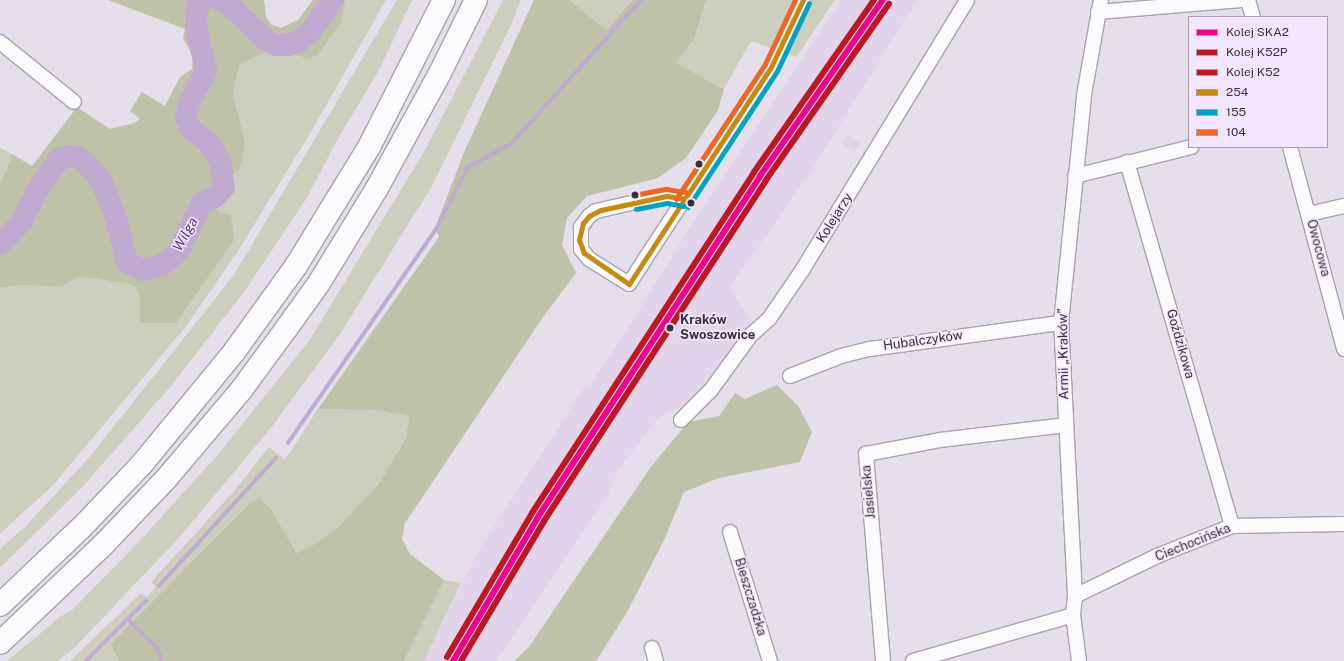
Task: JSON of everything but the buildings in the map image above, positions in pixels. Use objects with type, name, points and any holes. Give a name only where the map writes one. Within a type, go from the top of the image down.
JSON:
[{"type":"highway","points":[[0,605],[82,527],[142,464],[238,346],[296,266],[365,154],[393,105],[444,0]]},
{"type":"highway","points":[[0,643],[104,544],[166,479],[237,395],[286,329],[319,283],[376,190],[440,73],[476,0]]},
{"type":"street","points":[[685,199],[667,196],[601,210],[588,216],[583,223],[579,240],[584,253],[629,284],[685,199],[771,67],[803,0]]},
{"type":"street","name":"Kolejarzy","points":[[681,420],[711,390],[751,335],[768,319],[803,269],[967,0]]},
{"type":"street","points":[[1100,6],[1241,0]]},
{"type":"street","points":[[1248,0],[1253,16]]},
{"type":"street","name":"Armii „Kraków”","points":[[1079,661],[1073,615],[1075,596],[1060,323],[1084,95],[1100,6]]},
{"type":"street","points":[[0,42],[74,102]]},
{"type":"street","points":[[1075,176],[1188,148]]},
{"type":"street","name":"Owocowa","points":[[1290,148],[1344,349]]},
{"type":"street","name":"Goździkowa","points":[[1127,162],[1232,526]]},
{"type":"street","points":[[1309,214],[1344,206]]},
{"type":"street","name":"Hubalczyków","points":[[790,376],[841,356],[870,349],[1060,323]]},
{"type":"street","name":"Jasielska","points":[[883,661],[866,454],[940,440],[1066,425]]},
{"type":"street","name":"Ciechocińska","points":[[1075,596],[1157,556],[1232,526],[1344,524]]},
{"type":"street","name":"Bieszczadzka","points":[[730,532],[770,661]]},
{"type":"street","points":[[913,661],[1073,615]]},
{"type":"shaded area","points":[[841,0],[917,0],[810,173],[730,287],[752,324],[690,402],[659,417],[617,472],[609,494],[496,661],[424,661],[479,550],[585,386],[591,384],[643,304],[700,211]]},
{"type":"shaded area","points":[[847,135],[861,143],[856,152],[842,144]]},
{"type":"green space","points":[[108,0],[264,0],[266,17],[272,25],[281,28],[298,20],[313,0],[345,0],[341,23],[318,54],[309,59],[279,49],[268,51],[239,65],[233,94],[245,142],[242,162],[238,171],[213,189],[214,207],[221,213],[231,215],[234,240],[176,323],[140,323],[140,298],[137,288],[127,283],[78,277],[62,287],[20,285],[0,288],[0,185],[12,154],[32,166],[77,107],[110,129],[134,123],[140,119],[130,111],[142,92],[165,106],[180,77],[192,69],[193,56],[183,38],[185,29]]},
{"type":"green space","points":[[345,0],[386,0],[312,130],[240,248],[187,325],[54,484],[0,534],[0,288],[20,285],[62,287],[78,277],[127,283],[137,288],[140,298],[140,323],[221,213],[214,207],[213,189],[238,171],[245,142],[233,94],[239,65],[268,51],[279,49],[289,52]]},
{"type":"green space","points":[[397,0],[412,0],[379,70],[335,144],[308,196],[244,292],[171,386],[84,485],[0,568],[0,549],[26,526],[87,460],[234,275]]},
{"type":"green space","points":[[503,0],[521,0],[511,25],[432,186],[340,334],[270,429],[177,540],[74,648],[58,661],[7,661],[60,617],[72,610],[149,531],[220,452],[309,341],[425,150]]},
{"type":"green space","points":[[534,0],[569,0],[607,30],[632,0],[706,0],[694,39],[676,63],[724,89],[718,110],[686,158],[658,178],[587,196],[567,218],[562,245],[576,273],[543,317],[405,523],[402,539],[410,554],[444,580],[404,661],[119,661],[111,644],[248,505],[259,498],[272,511],[296,553],[313,545],[338,527],[378,485],[406,438],[409,416],[377,410],[318,409],[439,237],[435,228],[465,150]]},
{"type":"green space","points":[[569,0],[632,0],[607,30]]},
{"type":"green space","points":[[706,0],[835,0],[796,57],[751,41],[724,89],[676,63],[694,39]]},
{"type":"green space","points":[[0,148],[12,154],[0,185]]},
{"type":"green space","points":[[777,385],[798,406],[812,432],[800,462],[719,478],[684,492],[664,540],[626,614],[596,661],[514,661],[529,647],[650,468],[688,422],[719,416],[735,393],[745,399]]},
{"type":"green space","points":[[318,409],[377,410],[409,416],[406,438],[378,485],[338,527],[313,545],[295,553],[272,511],[111,644],[119,661],[70,661],[141,593],[146,597],[156,587],[151,582],[235,490],[269,447],[285,460]]},
{"type":"green space","points":[[444,580],[461,583],[424,661],[404,661]]},
{"type":"waterway","name":"Wilga","points":[[0,244],[22,221],[36,193],[59,159],[69,156],[80,158],[101,180],[115,215],[127,262],[143,270],[162,265],[179,251],[201,204],[216,196],[224,187],[220,162],[208,142],[191,129],[186,118],[189,104],[206,71],[196,25],[197,6],[203,0]]},
{"type":"waterway","name":"Wilga","points":[[221,0],[229,5],[266,40],[276,45],[289,45],[300,40],[310,32],[333,0]]},
{"type":"waterway","points":[[288,443],[438,226],[468,167],[511,144],[641,0]]},
{"type":"waterway","points":[[159,586],[276,458]]},
{"type":"waterway","points":[[86,661],[146,601]]},
{"type":"waterway","points":[[129,620],[158,649],[162,661]]},
{"type":"rail line","name":"K52","points":[[447,657],[532,513],[754,172],[874,0]]},
{"type":"rail line","name":"SKA2","points":[[453,661],[538,517],[760,176],[883,0]]},
{"type":"rail line","name":"K52P","points":[[461,661],[544,521],[766,180],[889,4]]},
{"type":"transit line","name":"104","points":[[676,199],[765,64],[795,0]]},
{"type":"transit line","name":"254","points":[[629,284],[771,67],[803,0]]},
{"type":"transit line","name":"155","points":[[688,207],[777,71],[809,3]]},
{"type":"transit line","name":"104","points":[[634,195],[666,189],[686,192]]},
{"type":"transit line","name":"254","points":[[629,284],[584,253],[579,240],[583,223],[589,216],[601,210],[667,196],[685,199]]},
{"type":"transit line","name":"155","points":[[636,209],[667,203],[684,206]]},
{"type":"place","name":"Kraków Swoszowice","points":[[670,328]]}]
